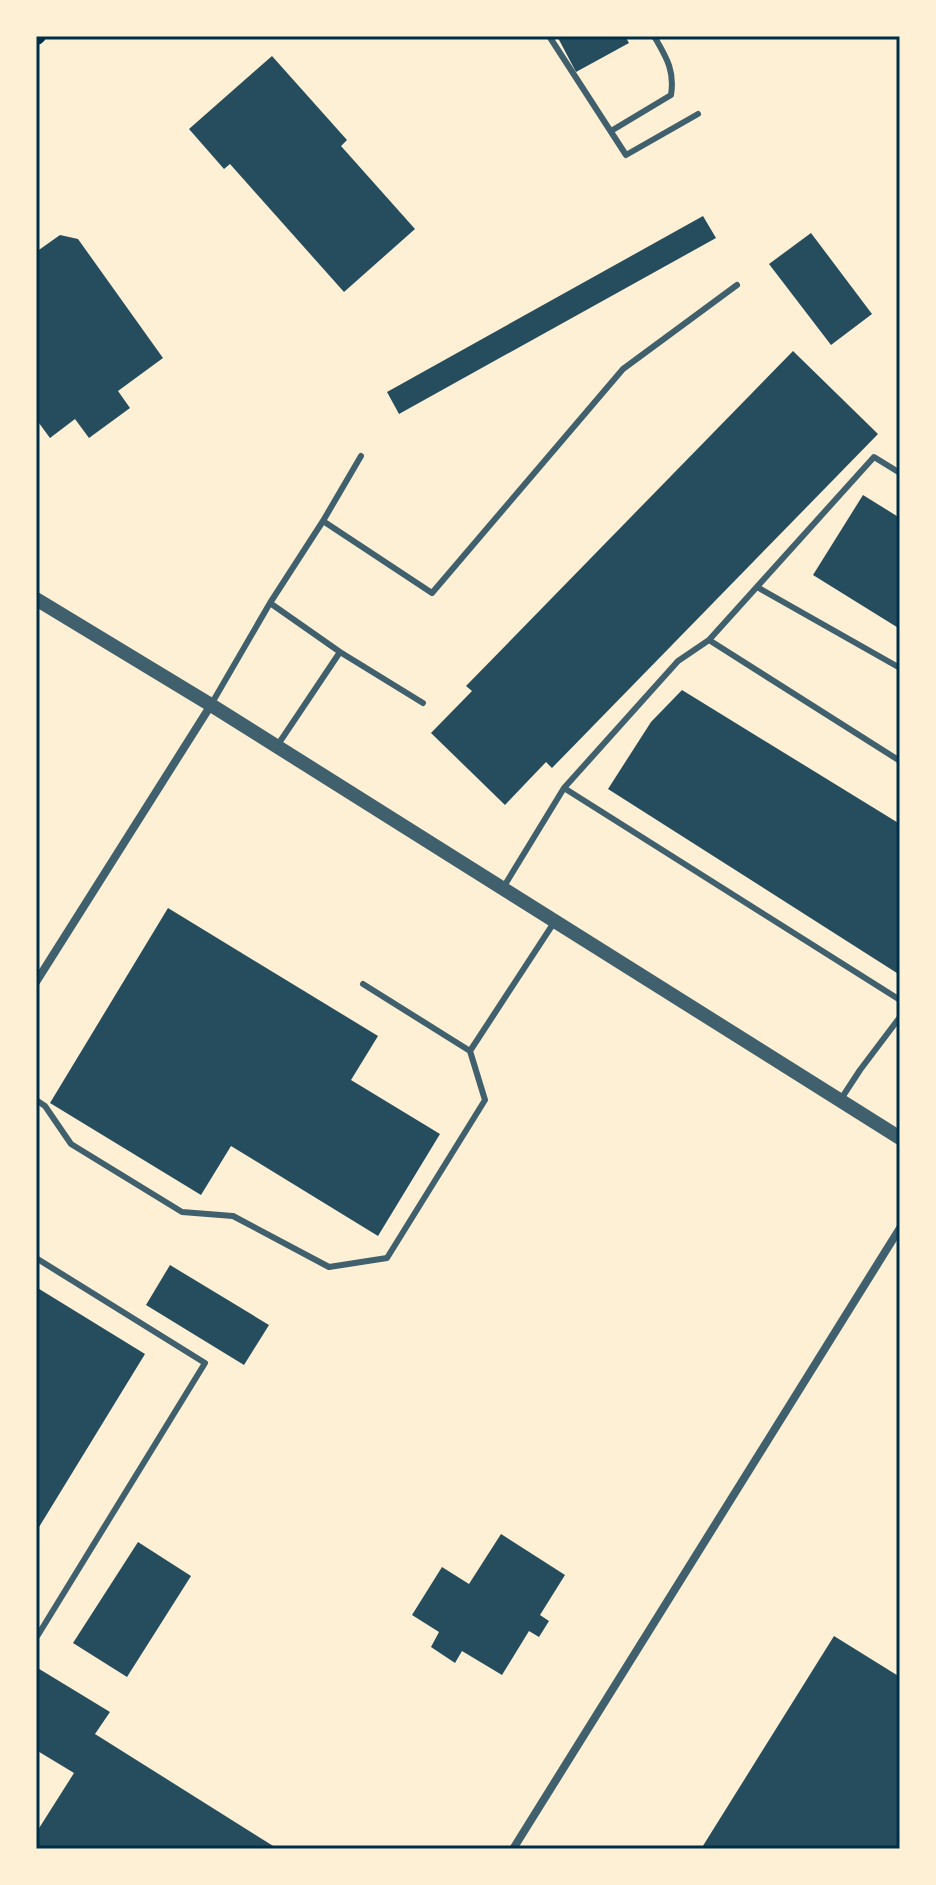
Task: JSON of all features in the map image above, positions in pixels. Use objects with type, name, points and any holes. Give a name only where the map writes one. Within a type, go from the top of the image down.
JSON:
[{"type":"street","points":[[36,599],[277,746],[900,1138]]},
{"type":"street","points":[[36,982],[211,705]]},
{"type":"street","points":[[513,1849],[900,1228]]},
{"type":"lane","points":[[549,36],[626,155],[698,114]]},
{"type":"lane","points":[[611,131],[671,95],[673,81],[667,58],[654,36]]},
{"type":"lane","points":[[323,521],[432,593],[623,369],[737,285]]},
{"type":"lane","points":[[211,705],[361,456]]},
{"type":"lane","points":[[503,888],[564,788],[678,661],[709,640],[874,457],[900,473]]},
{"type":"lane","points":[[757,587],[900,668]]},
{"type":"lane","points":[[270,603],[340,652],[423,703]]},
{"type":"lane","points":[[709,640],[900,761]]},
{"type":"lane","points":[[277,746],[340,652]]},
{"type":"lane","points":[[564,788],[900,1000]]},
{"type":"lane","points":[[470,1051],[555,921]]},
{"type":"lane","points":[[36,1100],[45,1106],[71,1144],[182,1212],[233,1216],[329,1267],[387,1258],[485,1100],[470,1051],[363,984]]},
{"type":"lane","points":[[840,1100],[900,1017]]},
{"type":"lane","points":[[36,1258],[205,1363],[38,1635],[36,1633]]},
{"type":"building","points":[[557,36],[625,36],[629,43],[576,72]]},
{"type":"building","points":[[272,56],[347,140],[341,146],[415,229],[344,292],[230,164],[224,169],[189,129]]},
{"type":"building","points":[[703,216],[716,238],[399,414],[387,392]]},
{"type":"building","points":[[811,233],[872,314],[831,345],[769,264]]},
{"type":"building","points":[[60,235],[78,239],[163,358],[118,391],[130,408],[89,438],[75,419],[50,438],[36,419],[36,252]]},
{"type":"building","points":[[793,351],[878,434],[552,768],[546,762],[505,805],[431,733],[472,691],[466,686]]},
{"type":"building","points":[[863,495],[900,518],[900,629],[813,575]]},
{"type":"building","points":[[682,690],[900,824],[900,975],[608,789],[651,722]]},
{"type":"building","points":[[168,908],[378,1036],[351,1080],[440,1134],[378,1236],[231,1146],[201,1195],[50,1103]]},
{"type":"building","points":[[170,1265],[269,1325],[244,1365],[146,1305]]},
{"type":"building","points":[[36,1287],[145,1354],[36,1532]]},
{"type":"building","points":[[501,1534],[565,1575],[540,1615],[549,1621],[539,1637],[529,1631],[502,1675],[462,1651],[455,1663],[431,1647],[439,1632],[412,1615],[442,1567],[469,1584]]},
{"type":"building","points":[[138,1542],[191,1576],[127,1677],[73,1643]]},
{"type":"building","points":[[834,1636],[900,1677],[900,1849],[701,1849]]},
{"type":"building","points":[[36,1667],[110,1712],[95,1734],[278,1849],[36,1849],[36,1833],[74,1773],[36,1750]]}]
